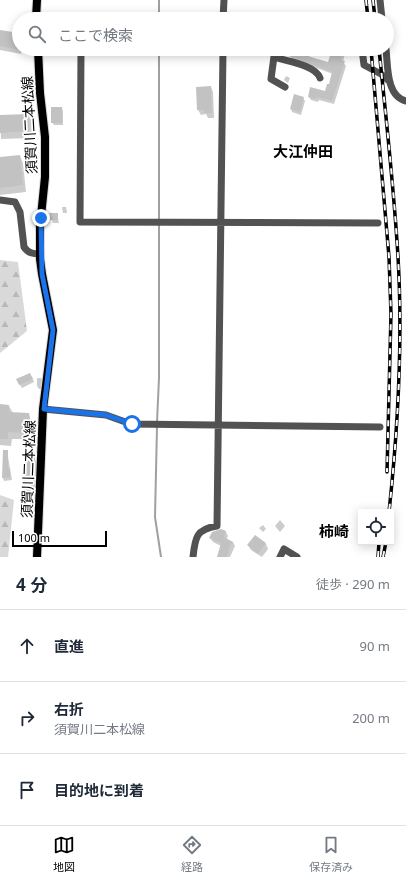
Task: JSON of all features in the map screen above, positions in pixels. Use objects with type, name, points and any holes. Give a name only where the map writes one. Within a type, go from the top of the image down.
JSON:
[{"type":"main road","points":[[36,12],[37,0]]},
{"type":"main road","name":"須賀川二本松線","points":[[37,557],[44,409],[53,330],[42,274],[40,254],[45,137],[40,93],[38,56]]},
{"type":"street","points":[[223,12],[224,0]]},
{"type":"street","points":[[380,0],[381,12]]},
{"type":"street","points":[[82,56],[80,222],[378,223]]},
{"type":"street","points":[[193,557],[194,543],[198,533],[207,527],[217,526],[223,56]]},
{"type":"street","points":[[363,56],[364,66],[381,74],[390,82]]},
{"type":"street","points":[[387,56],[390,82],[395,95],[406,101]]},
{"type":"street","points":[[285,87],[271,79],[274,57],[314,69],[320,78]]},
{"type":"street","points":[[0,200],[15,202],[20,212],[24,247],[27,251],[33,254],[40,254]]},
{"type":"street","points":[[44,409],[106,415],[132,424],[380,427]]},
{"type":"street","points":[[280,557],[284,550],[297,557]]},
{"type":"green space","points":[[0,260],[18,262],[27,331],[0,353]]},
{"type":"green space","points":[[0,495],[14,500],[8,557],[0,557]]},
{"type":"building","points":[[0,30],[12,32],[12,49],[0,46]]},
{"type":"building","points":[[289,56],[307,56],[328,62],[330,56],[342,56],[341,60],[345,61],[332,101],[317,97],[316,99],[308,97],[310,87],[325,91],[327,84],[329,84],[332,72]]},
{"type":"building","points":[[211,86],[212,113],[204,113],[204,110],[197,110],[196,87]]},
{"type":"building","points":[[294,94],[304,97],[300,112],[290,109]]},
{"type":"building","points":[[51,107],[62,107],[62,123],[51,123]]},
{"type":"building","points":[[28,114],[29,131],[0,133],[0,115]]},
{"type":"building","points":[[20,155],[23,185],[0,188],[0,157]]},
{"type":"building","points":[[49,213],[58,213],[58,220],[50,220]]},
{"type":"building","points":[[30,373],[33,379],[19,385],[16,379]]},
{"type":"building","points":[[0,404],[9,405],[9,412],[29,413],[31,424],[28,433],[8,432],[8,439],[0,439]]},
{"type":"building","points":[[3,450],[8,450],[8,468],[10,468],[10,477],[2,478]]},
{"type":"building","points":[[24,457],[35,457],[34,490],[23,490]]},
{"type":"building","points":[[221,529],[226,531],[224,537],[233,542],[230,546],[227,557],[217,557],[221,543],[209,538],[212,532]]},
{"type":"building","points":[[255,535],[266,543],[258,554],[247,545]]},
{"type":"waterway","points":[[159,0],[159,12]]},
{"type":"waterway","points":[[157,422],[159,378],[159,56]]},
{"type":"waterway","points":[[157,427],[155,517],[161,557]]},
{"type":"railway","points":[[366,0],[367,12]]},
{"type":"railway","points":[[373,0],[374,12]]},
{"type":"railway","points":[[372,56],[389,257],[391,314],[387,472]]},
{"type":"railway","points":[[380,56],[390,153],[398,257],[400,321],[399,385],[389,509]]},
{"type":"railway","points":[[378,557],[379,545]]},
{"type":"railway","points":[[383,557],[385,545]]},
{"type":"district","name":"大江仲田","points":[[303,151]]},
{"type":"district","name":"柿崎","points":[[334,531]]},
{"type":"route","points":[[41,218],[40,254],[42,274],[53,330],[53,342],[44,409],[106,415],[132,424]]}]
